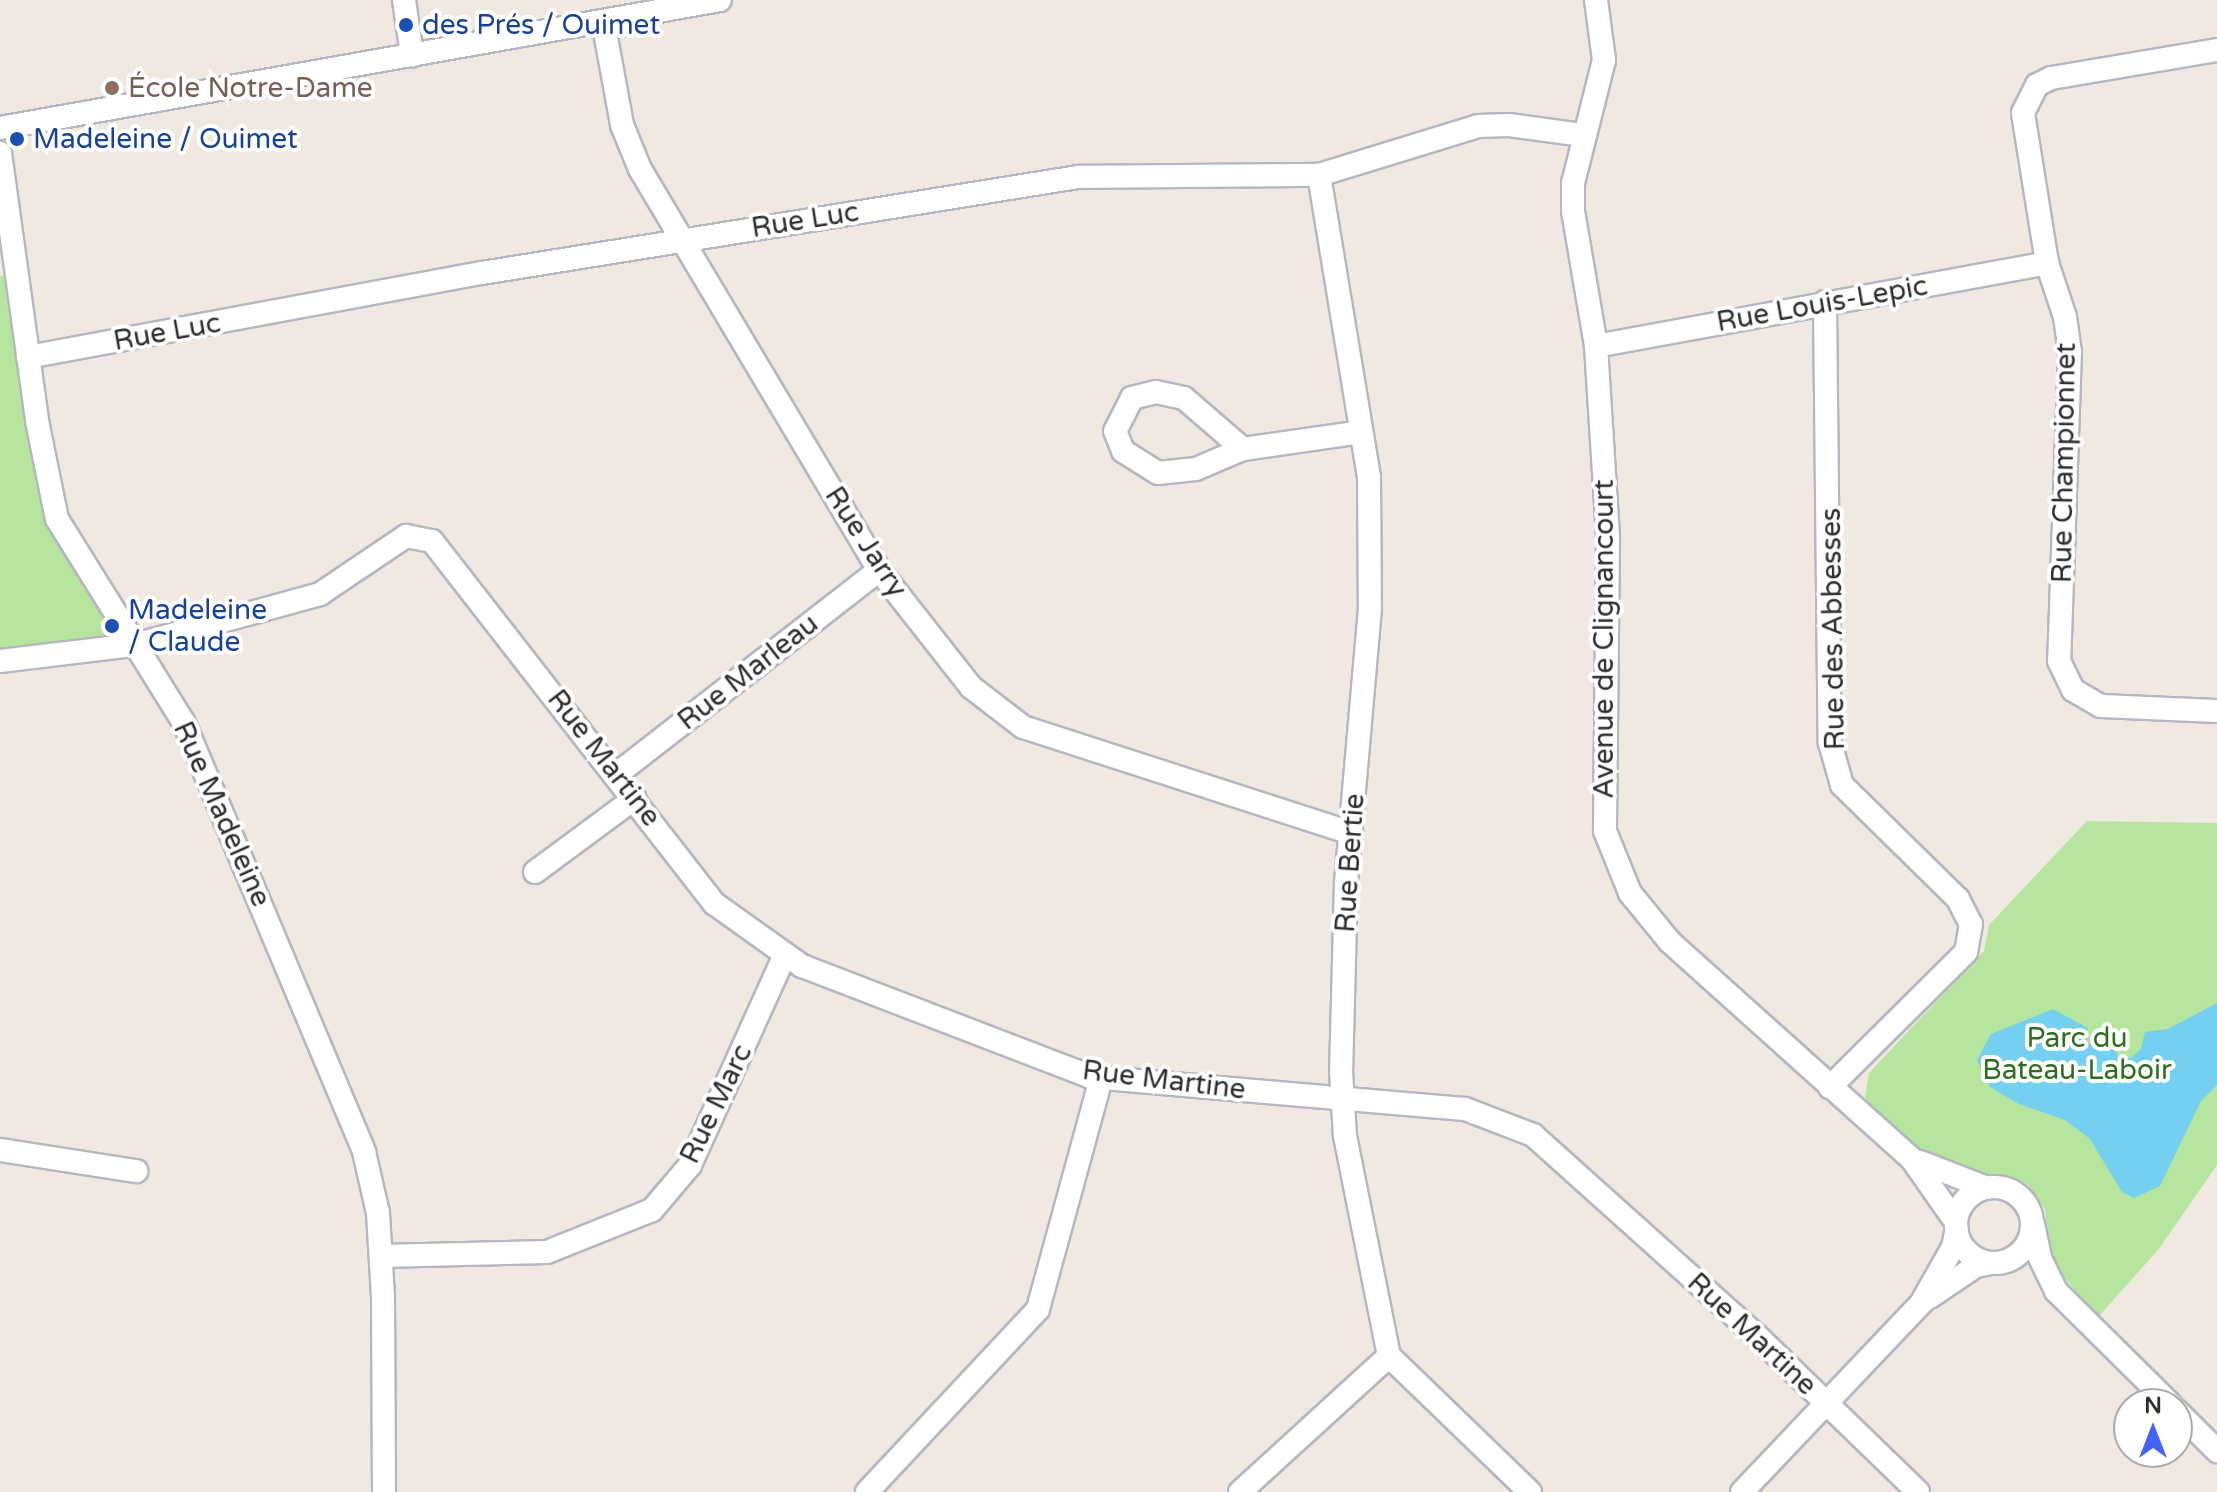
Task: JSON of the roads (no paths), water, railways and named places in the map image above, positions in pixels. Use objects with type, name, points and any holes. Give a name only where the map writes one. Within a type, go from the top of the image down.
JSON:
[{"type":"street","points":[[404,0],[412,55]]},
{"type":"street","points":[[0,128],[720,0]]},
{"type":"street","name":"Avenue de Clignancourt","points":[[1596,0],[1604,60],[1583,135],[1573,211],[1596,346],[1608,539],[1605,831],[1630,893],[1670,942],[1911,1158]]},
{"type":"street","name":"Rue Jarry","points":[[603,21],[622,125],[640,169],[879,570],[971,687],[1023,727],[1351,833]]},
{"type":"street","name":"Rue Championnet","points":[[2217,50],[2037,85],[2023,113],[2047,263],[2065,317],[2070,351],[2059,661],[2073,690],[2101,706],[2217,711]]},
{"type":"street","name":"Rue Luc","points":[[28,357],[684,239],[1078,177],[1319,175],[1478,126],[1509,125],[1583,135]]},
{"type":"street","name":"Rue Madeleine","points":[[0,153],[28,357],[57,519],[184,723],[223,807],[364,1152],[378,1213],[381,1256],[384,1492]]},
{"type":"street","name":"Rue Bertie","points":[[1319,175],[1369,477],[1370,608],[1351,833],[1343,1098],[1389,1356]]},
{"type":"street","name":"Rue Louis-Lepic","points":[[1596,346],[2047,263]]},
{"type":"street","name":"Rue des Abbesses","points":[[1825,302],[1830,743],[1842,785],[1958,899],[1971,924],[1966,952],[1830,1087]]},
{"type":"street","points":[[1243,449],[1184,398],[1156,392],[1132,398],[1115,431],[1123,451],[1158,473],[1196,469],[1243,449],[1361,432]]},
{"type":"street","name":"Rue Martine","points":[[135,645],[320,594],[406,536],[432,541],[617,774],[715,904],[802,966],[1101,1078],[1465,1109],[1533,1135],[1918,1492]]},
{"type":"street","name":"Rue Marleau","points":[[617,774],[879,570]]},
{"type":"street","points":[[0,661],[135,645]]},
{"type":"street","points":[[535,872],[635,798]]},
{"type":"street","name":"Rue Marc","points":[[381,1256],[547,1252],[652,1210],[690,1165],[785,955]]},
{"type":"street","points":[[867,1492],[1038,1309],[1101,1078]]},
{"type":"street","points":[[0,1150],[136,1171]]},
{"type":"street","points":[[1911,1158],[1987,1188],[2017,1194],[2033,1223],[2040,1258],[2056,1291],[2154,1388]]},
{"type":"street","points":[[1911,1158],[1956,1225],[1968,1252],[2056,1291]]},
{"type":"street","points":[[1922,1302],[1953,1247],[1963,1204],[1987,1188]]},
{"type":"street","points":[[1742,1492],[1922,1302],[1976,1266],[1995,1263],[2023,1250],[2033,1223]]},
{"type":"street","points":[[1240,1492],[1389,1356],[1530,1492]]},
{"type":"street","points":[[2193,1427],[2217,1451]]},
{"type":"water","points":[[2217,1003],[2217,1085],[2201,1101],[2160,1186],[2134,1198],[2122,1192],[2090,1139],[2065,1120],[2019,1104],[1990,1087],[1977,1060],[1991,1034],[2053,1009],[2088,1028],[2087,1043],[2112,1046],[2121,1059],[2131,1058],[2141,1049],[2145,1032],[2168,1029]]},
{"type":"place","name":"des Prés / Ouimet","points":[[406,25]]},
{"type":"place","name":"École Notre-Dame","points":[[112,88]]},
{"type":"place","name":"Madeleine / Ouimet","points":[[17,139]]},
{"type":"place","name":"Madeleine / Claude","points":[[112,626]]},
{"type":"park label","name":"Parc du Bateau-Laboir","points":[[2077,1054]]}]
